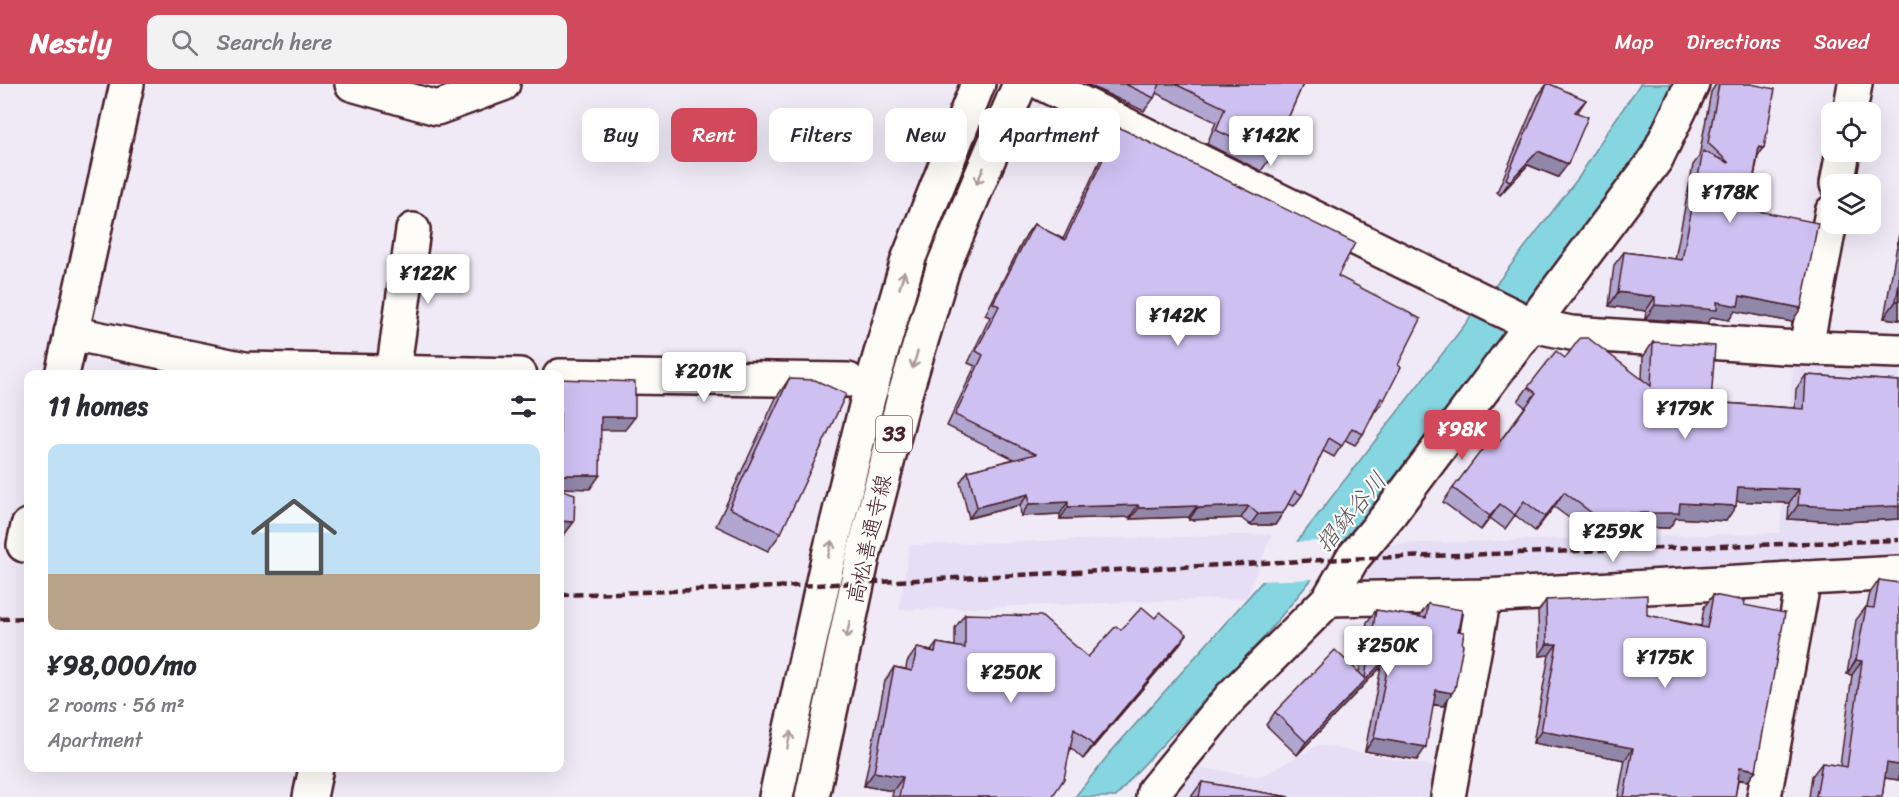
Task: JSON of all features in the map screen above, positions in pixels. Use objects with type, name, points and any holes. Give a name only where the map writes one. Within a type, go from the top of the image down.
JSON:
[{"type":"street","points":[[63,370],[127,84]]},
{"type":"street","points":[[352,84],[437,108],[503,84]]},
{"type":"street","name":"高松善通寺線","points":[[776,797],[826,568],[868,398],[908,260],[978,84]]},
{"type":"street","name":"高松善通寺線","points":[[812,797],[863,556],[904,397],[944,264],[1020,84]]},
{"type":"street","points":[[1043,84],[1526,323],[1571,333],[1899,351]]},
{"type":"street","points":[[1852,102],[1855,84]]},
{"type":"street","points":[[1153,797],[1154,791],[1232,697],[1329,598],[1352,560],[1388,516],[1526,323],[1656,159],[1690,86]]},
{"type":"street","points":[[393,370],[413,230]]},
{"type":"street","points":[[1806,347],[1828,234]]},
{"type":"street","points":[[71,333],[245,369],[282,370]]},
{"type":"street","points":[[564,376],[848,380]]},
{"type":"street","points":[[1329,598],[1484,596],[1899,573]]},
{"type":"street","points":[[1764,797],[1804,578]]},
{"type":"street","points":[[1448,797],[1484,596]]},
{"type":"street","points":[[310,797],[315,772]]},
{"type":"shaded area","points":[[1794,356],[1899,363],[1899,563],[1368,584],[1360,573],[1387,544],[1780,533]]},
{"type":"shaded area","points":[[1272,534],[1246,598],[899,610],[910,545]]},
{"type":"shaded area","points":[[1319,745],[1442,768],[1437,797],[1166,797],[1188,766],[1260,777]]},
{"type":"water","name":"摺鉢谷川","points":[[1640,84],[1683,84],[1633,159],[1500,339],[1360,521],[1263,638],[1116,797],[1075,797],[1109,754],[1293,547],[1579,177]]},
{"type":"pier","points":[[1348,540],[1316,579],[1259,581],[1293,542]]},
{"type":"building","points":[[1125,84],[1160,84],[1154,98]]},
{"type":"building","points":[[1175,84],[1303,84],[1271,157],[1216,130],[1225,108]]},
{"type":"building","points":[[1547,84],[1586,100],[1575,112],[1588,117],[1568,164],[1538,151],[1510,181],[1506,179]]},
{"type":"building","points":[[1719,84],[1751,84],[1775,89],[1764,148],[1759,147],[1748,209],[1818,223],[1801,308],[1740,296],[1738,306],[1717,302],[1717,310],[1655,305],[1655,297],[1618,292],[1624,252],[1682,260],[1703,151],[1729,163],[1708,143]]},
{"type":"building","points":[[1120,128],[1355,243],[1338,276],[1421,319],[1398,365],[1401,367],[1384,400],[1381,398],[1363,434],[1352,428],[1342,446],[1329,438],[1302,495],[1295,491],[1283,513],[1258,514],[1249,506],[1068,507],[1068,502],[1029,504],[1029,494],[977,507],[968,471],[1036,454],[955,415],[983,355],[976,351],[999,306],[993,303],[1034,224],[1065,240],[1102,162],[1120,162]]},
{"type":"building","points":[[1899,284],[1899,301],[1896,301]]},
{"type":"building","points":[[1580,338],[1588,338],[1651,386],[1653,342],[1715,346],[1711,402],[1804,409],[1806,375],[1899,381],[1899,506],[1852,508],[1798,505],[1799,489],[1738,487],[1736,506],[1680,503],[1679,513],[1612,513],[1605,523],[1564,492],[1545,517],[1524,501],[1515,515],[1500,504],[1490,516],[1453,488],[1487,443],[1495,448],[1536,393],[1528,387],[1556,351],[1565,358]]},
{"type":"building","points":[[564,379],[635,382],[635,417],[601,417],[600,475],[564,475]]},
{"type":"building","points":[[789,379],[815,380],[846,394],[781,533],[729,508]]},
{"type":"building","points":[[564,490],[575,494],[574,522],[564,521]]},
{"type":"building","points":[[1879,580],[1899,583],[1899,765],[1887,763],[1882,797],[1816,796],[1822,763],[1847,767],[1862,661],[1856,660],[1866,607],[1874,608]]},
{"type":"building","points":[[1647,595],[1647,615],[1707,628],[1713,595],[1745,601],[1744,605],[1785,613],[1756,770],[1740,767],[1735,797],[1624,797],[1633,748],[1541,731],[1557,644],[1547,644],[1546,600]]},
{"type":"building","points":[[1428,604],[1462,610],[1458,631],[1464,632],[1455,689],[1452,693],[1436,690],[1426,747],[1374,738],[1390,654],[1306,742],[1275,712],[1335,650],[1365,678],[1376,610],[1426,618]]},
{"type":"building","points":[[1142,607],[1155,618],[1160,612],[1187,634],[1093,745],[1074,729],[1064,779],[1052,797],[899,797],[903,777],[874,772],[894,667],[912,671],[917,648],[935,652],[937,643],[965,648],[965,614],[1041,616],[1088,657],[1116,626],[1121,630]]},
{"type":"building","points":[[1202,782],[1289,797],[1199,797]]},
{"type":"railway","points":[[564,595],[775,587],[1342,559],[1899,540]]},
{"type":"railway","points":[[0,619],[24,618]]}]
